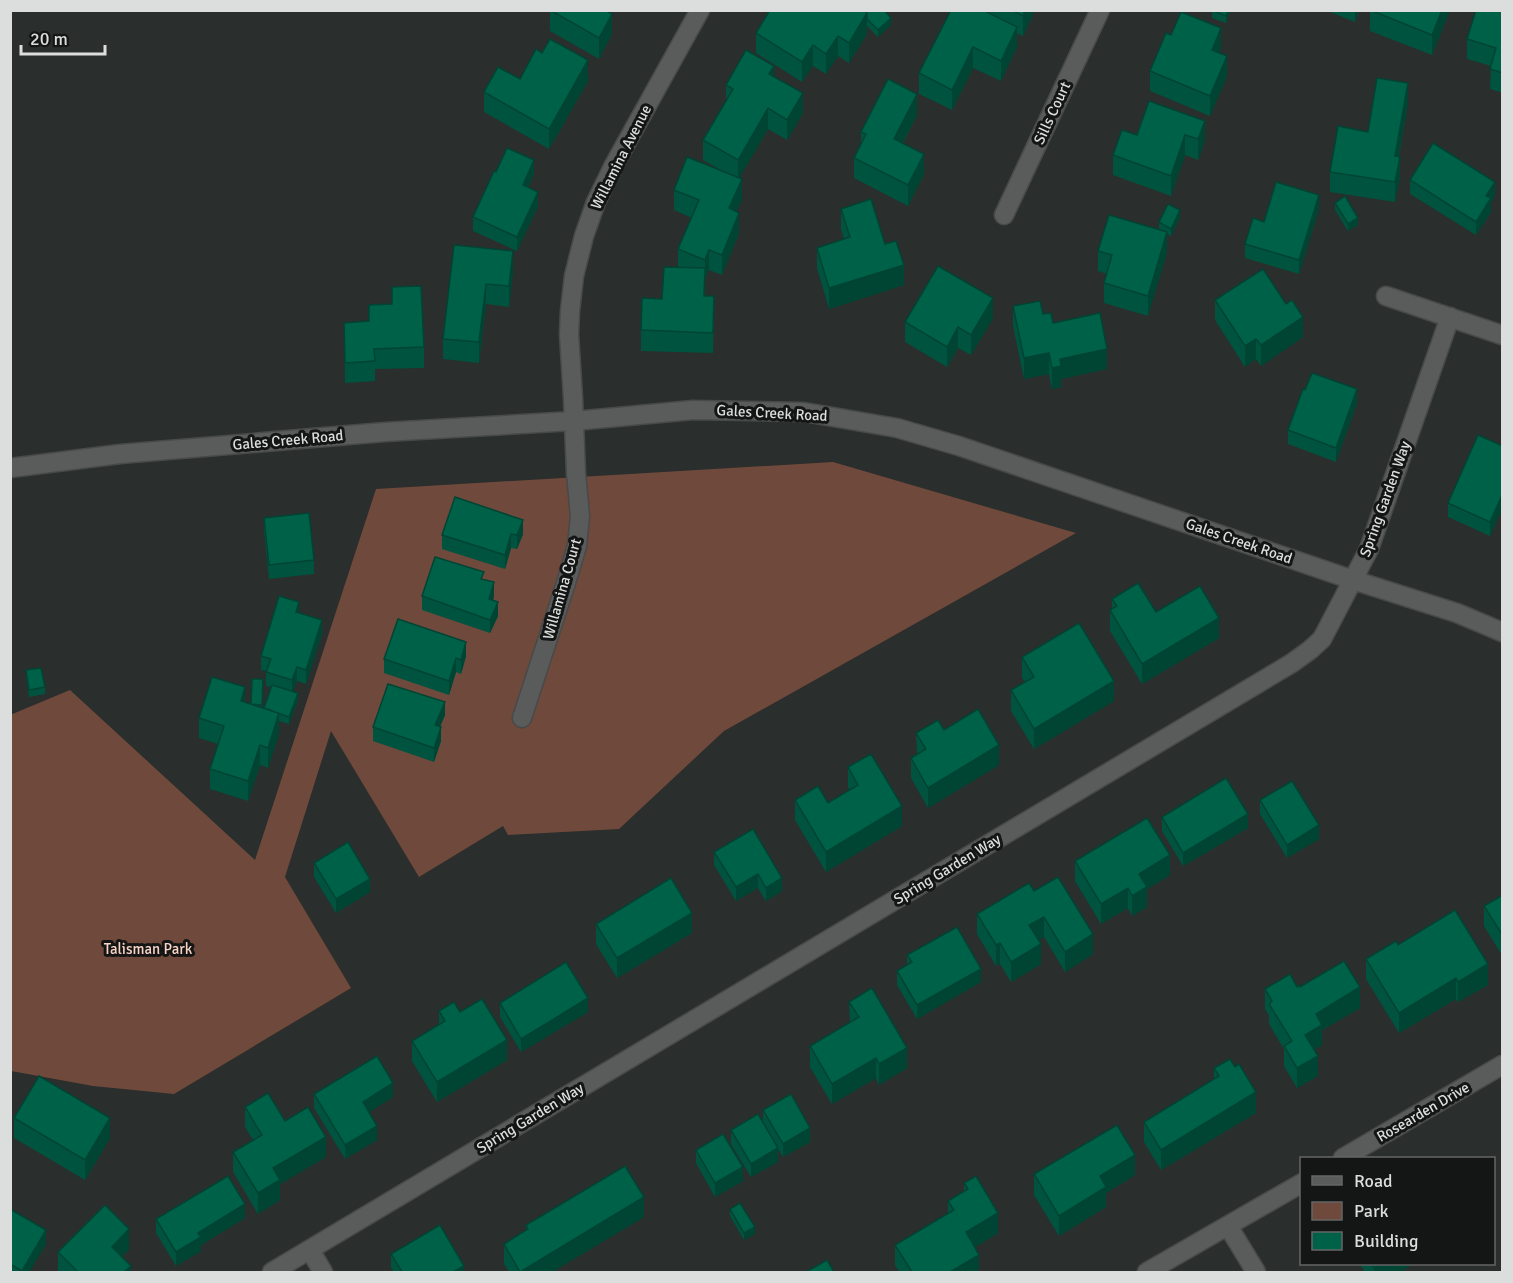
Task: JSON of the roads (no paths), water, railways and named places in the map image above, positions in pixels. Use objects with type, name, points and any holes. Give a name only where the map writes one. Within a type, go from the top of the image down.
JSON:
[{"type":"street","name":"Willamina Avenue","points":[[574,421],[569,334],[570,311],[574,276],[584,236],[596,202],[614,165],[700,10]]},
{"type":"street","name":"Sills Court","points":[[1004,215],[1100,10]]},
{"type":"street","points":[[1386,296],[1503,335]]},
{"type":"street","name":"Spring Garden Way","points":[[272,1272],[1292,663],[1310,650],[1322,639],[1369,549],[1450,317]]},
{"type":"street","name":"Gales Creek Road","points":[[10,468],[120,454],[374,432],[574,421],[693,410],[804,412],[897,428],[958,446],[1457,613],[1503,632]]},
{"type":"street","name":"Willamina Court","points":[[522,718],[576,546],[580,516],[574,421]]},
{"type":"street","name":"Rosearden Drive","points":[[1345,1157],[1503,1065]]},
{"type":"street","points":[[1147,1272],[1300,1184]]},
{"type":"street","points":[[1228,1226],[1256,1272]]},
{"type":"street","points":[[310,1250],[323,1272]]},
{"type":"park label","name":"Talisman Park","points":[[148,949]]}]
